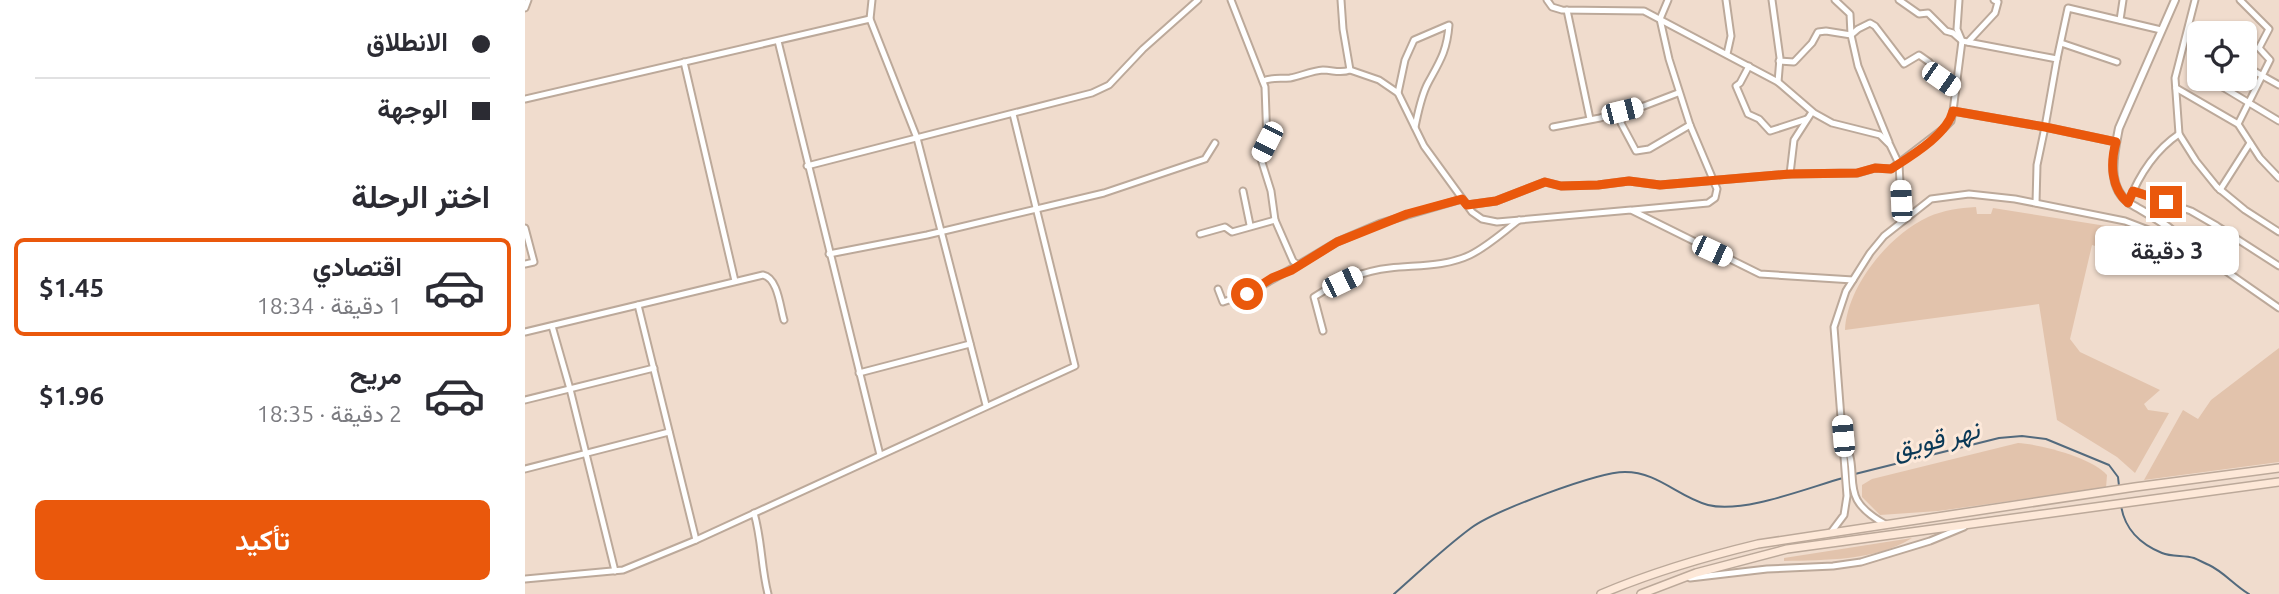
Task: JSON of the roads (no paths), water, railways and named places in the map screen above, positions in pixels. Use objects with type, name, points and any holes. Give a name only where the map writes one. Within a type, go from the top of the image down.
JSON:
[{"type":"main road","points":[[1601,594],[1649,574],[1758,544],[1832,531],[2279,468]]},
{"type":"main road","points":[[1641,594],[1696,573],[1787,549],[2279,482]]},
{"type":"street","points":[[525,8],[528,0]]},
{"type":"street","points":[[871,0],[870,19],[917,138],[986,405]]},
{"type":"street","points":[[807,166],[1092,93],[1109,85],[1143,49],[1198,0]]},
{"type":"street","points":[[1231,0],[1265,87],[1267,142],[1261,156],[1271,191],[1275,220],[1293,261],[1298,265]]},
{"type":"street","points":[[1341,0],[1350,70]]},
{"type":"street","points":[[1546,0],[1552,7],[1567,10],[1644,11],[1778,82],[1812,112],[1832,123],[1880,135],[1890,145]]},
{"type":"street","points":[[1263,81],[1290,78],[1315,71],[1342,73],[1350,70],[1379,80],[1398,93],[1424,146],[1472,212],[1482,219],[1497,222],[1708,203],[1715,198],[1717,189],[1678,93],[1660,19],[1668,0]]},
{"type":"street","points":[[1726,0],[1731,36],[1727,54]]},
{"type":"street","points":[[1772,0],[1779,61],[1778,82]]},
{"type":"street","points":[[1835,0],[1850,14],[1851,36],[1858,66],[1899,163],[1902,221]]},
{"type":"street","points":[[1899,0],[1919,14],[1928,13],[1947,31],[1965,42],[2057,59]]},
{"type":"street","points":[[1959,0],[1957,29],[1965,42]]},
{"type":"street","points":[[1218,289],[1223,302],[1247,294],[1337,242],[1381,223],[1465,202],[1496,201],[1545,182],[1573,186],[1629,181],[1660,185],[1790,174],[1857,173],[1875,168],[1891,169],[1951,121],[1965,42],[1994,13],[1998,2],[1994,0]]},
{"type":"street","points":[[2036,203],[2037,174],[2069,0]]},
{"type":"street","points":[[2120,20],[2123,0]]},
{"type":"street","points":[[2175,0],[2123,117],[2116,142],[2113,177],[2120,195],[2128,203],[2164,223],[2190,246]]},
{"type":"street","points":[[2195,0],[2175,78],[2179,134],[2196,161],[2220,190],[2245,211],[2279,232]]},
{"type":"street","points":[[2240,0],[2269,29],[2259,48],[2279,65]]},
{"type":"street","points":[[2068,8],[2161,30]]},
{"type":"street","points":[[1567,10],[1590,120]]},
{"type":"street","points":[[525,99],[870,19]]},
{"type":"street","points":[[1851,36],[1870,23],[1904,64],[1919,55],[1929,62],[1941,79],[1955,88]]},
{"type":"street","points":[[1398,93],[1405,60],[1414,40],[1449,25],[1445,49],[1439,67],[1427,84],[1415,127]]},
{"type":"street","points":[[1779,61],[1794,62],[1818,33],[1851,36]]},
{"type":"street","points":[[778,41],[880,455]]},
{"type":"street","points":[[2061,43],[2117,62]]},
{"type":"street","points":[[2238,124],[2270,60]]},
{"type":"street","points":[[684,62],[735,281]]},
{"type":"street","points":[[1749,66],[1736,86],[1748,114],[1759,119],[1770,131],[1808,118]]},
{"type":"street","points":[[2257,72],[2279,85]]},
{"type":"street","points":[[2176,88],[2238,124],[2260,158],[2279,177]]},
{"type":"street","points":[[2230,91],[2279,121]]},
{"type":"street","points":[[1553,127],[1644,106],[1678,93]]},
{"type":"street","points":[[1622,111],[1621,123],[1636,152],[1649,149],[1690,125]]},
{"type":"street","points":[[1953,111],[2116,142]]},
{"type":"street","points":[[1790,174],[1794,140],[1812,112]]},
{"type":"street","points":[[525,579],[622,570],[696,540],[1075,366],[1013,114]]},
{"type":"street","points":[[2128,203],[2151,159],[2179,134]]},
{"type":"street","points":[[829,254],[941,232],[1104,193],[1205,159],[1215,143]]},
{"type":"street","points":[[2220,190],[2251,143]]},
{"type":"street","points":[[1243,191],[1250,225]]},
{"type":"street","points":[[2133,191],[2191,211],[2279,266]]},
{"type":"street","points":[[1832,531],[1845,515],[1850,494],[1834,327],[1846,291],[1870,253],[1884,236],[1931,200],[1969,194],[2036,203],[2125,221],[2190,246],[2279,308]]},
{"type":"street","points":[[1631,210],[1760,274],[1853,280]]},
{"type":"street","points":[[1200,233],[1225,227],[1232,232],[1275,220]]},
{"type":"street","points":[[1323,331],[1314,297],[1326,289],[1357,274],[1388,268],[1429,265],[1469,256],[1519,220]]},
{"type":"street","points":[[525,228],[534,262],[525,264]]},
{"type":"street","points":[[525,332],[763,275],[769,276],[773,282],[784,320]]},
{"type":"street","points":[[638,305],[696,540]]},
{"type":"street","points":[[552,326],[615,571]]},
{"type":"street","points":[[859,373],[970,344]]},
{"type":"street","points":[[525,400],[654,368]]},
{"type":"street","points":[[525,469],[669,432]]},
{"type":"street","points":[[1850,494],[1868,515],[1885,524]]},
{"type":"street","points":[[754,513],[760,534],[762,571],[768,594]]},
{"type":"street","points":[[1680,579],[1861,562],[1930,541],[1969,524]]},
{"type":"waterway","name":"نهر قويق","points":[[1855,474],[1999,438],[2022,436],[2046,439],[2109,465],[2118,477],[2119,486]]},
{"type":"waterway","name":"نهر قويق","points":[[1394,594],[1471,528],[1501,512],[1592,478],[1625,472],[1637,473],[1658,480],[1697,501],[1722,507],[1775,499],[1843,478]]},
{"type":"waterway","name":"نهر قويق","points":[[2121,505],[2129,528],[2147,545],[2166,554],[2194,558],[2209,565],[2249,594]]}]
